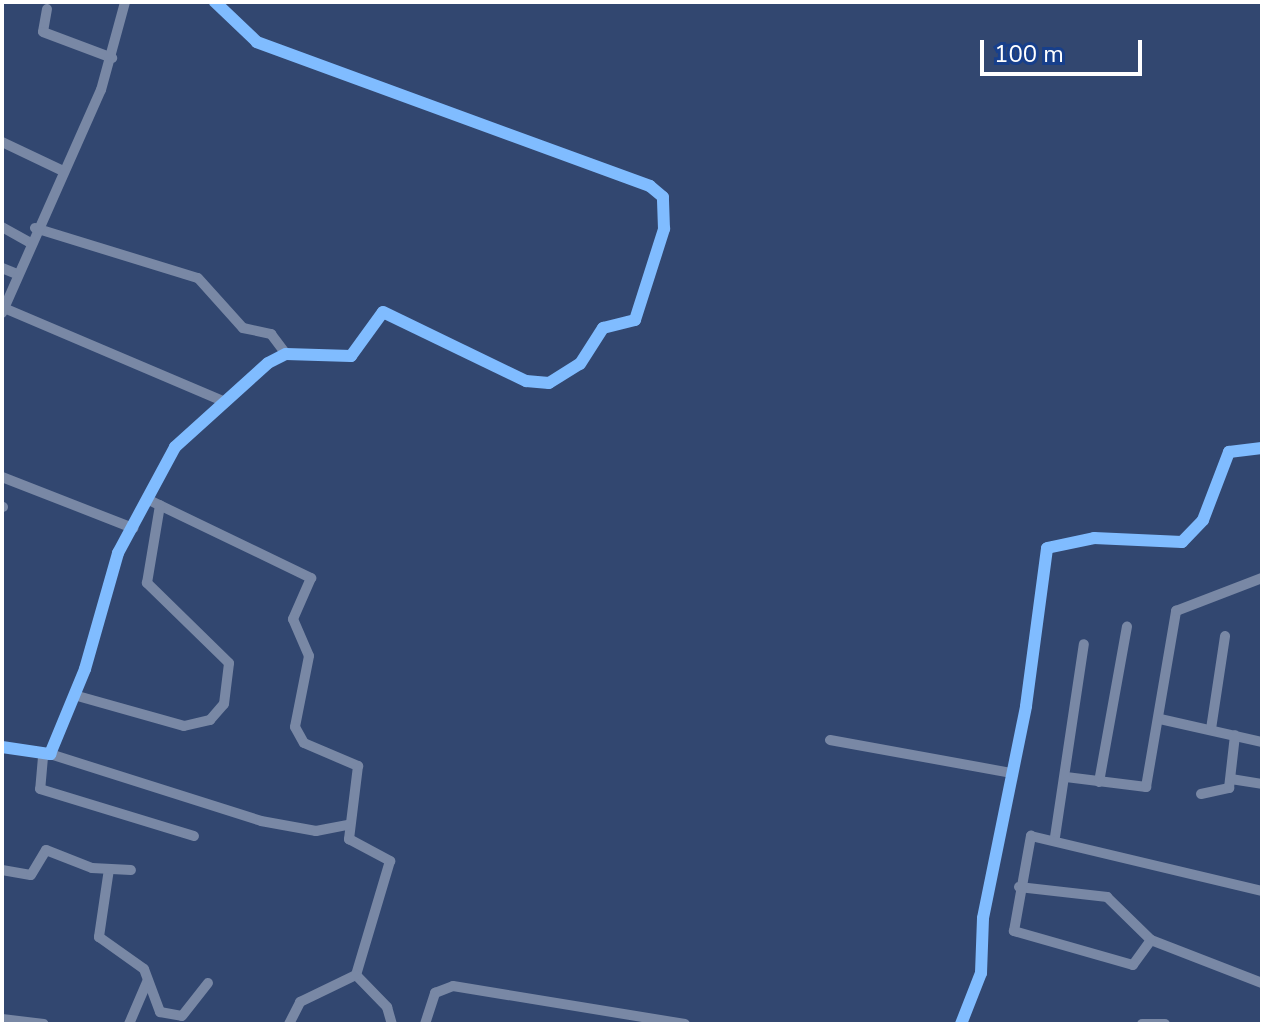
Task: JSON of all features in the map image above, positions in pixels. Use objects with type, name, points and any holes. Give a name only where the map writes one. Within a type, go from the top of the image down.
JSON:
[{"type":"street","points":[[125,2],[112,58],[35,228],[3,311],[225,402]]},
{"type":"street","points":[[74,695],[184,726],[210,720],[224,704],[229,663],[147,583],[156,503],[181,439],[225,402],[286,354],[351,356],[374,318],[389,312],[526,381],[549,383],[580,364],[603,328],[635,320],[667,207],[650,186],[244,37],[215,2]]},
{"type":"street","points":[[47,9],[43,32],[112,58]]},
{"type":"street","points":[[2,142],[61,170]]},
{"type":"street","points":[[2,227],[29,242]]},
{"type":"street","points":[[35,228],[198,278],[243,328],[271,334],[286,354]]},
{"type":"street","points":[[2,268],[17,274]]},
{"type":"street","points":[[961,1024],[979,984],[983,918],[1012,773],[1047,548],[1094,538],[1182,542],[1203,520],[1229,452],[1262,448]]},
{"type":"street","points":[[2,477],[133,528]]},
{"type":"street","points":[[156,503],[133,528],[106,584],[74,695],[47,756],[40,789],[194,836]]},
{"type":"street","points":[[156,503],[311,578],[293,619],[309,656],[295,727],[304,743],[358,766],[346,825],[349,839],[390,861],[356,975],[300,1002],[289,1024]]},
{"type":"street","points":[[1066,777],[1146,787],[1180,606],[1262,578]]},
{"type":"street","points":[[1099,782],[1127,627]]},
{"type":"street","points":[[1211,729],[1225,636]]},
{"type":"street","points":[[1055,837],[1084,644]]},
{"type":"street","points":[[1160,719],[1262,742]]},
{"type":"street","points":[[1201,794],[1226,791],[1231,779],[1235,735]]},
{"type":"street","points":[[830,740],[1012,773]]},
{"type":"street","points":[[2,747],[47,756],[261,821],[316,831],[346,825]]},
{"type":"street","points":[[1231,779],[1262,784]]},
{"type":"street","points":[[1151,940],[1133,965],[1019,934],[1012,925],[1031,836],[1055,837],[1176,876],[1262,891]]},
{"type":"street","points":[[2,870],[31,875],[46,850],[109,869],[131,870]]},
{"type":"street","points":[[109,869],[99,937],[148,977],[153,1004],[173,1017],[192,1009],[208,983]]},
{"type":"street","points":[[1019,887],[1107,897],[1151,940],[1262,983]]},
{"type":"street","points":[[356,975],[387,1007],[392,1024]]},
{"type":"street","points":[[129,1024],[148,977]]},
{"type":"street","points":[[425,1024],[435,993],[453,986],[685,1024]]},
{"type":"street","points":[[2,1019],[44,1024]]},
{"type":"street","points":[[1142,1024],[1165,1024]]},
{"type":"cycle path","points":[[2,747],[50,754],[85,669],[118,553],[175,447],[268,363],[286,354],[351,356],[383,312],[526,381],[549,383],[580,364],[603,328],[635,320],[664,229],[663,197],[650,186],[257,42],[215,2]]},
{"type":"cycle path","points":[[961,1024],[981,973],[983,918],[1026,706],[1047,548],[1094,538],[1182,542],[1203,520],[1229,452],[1262,448]]}]
